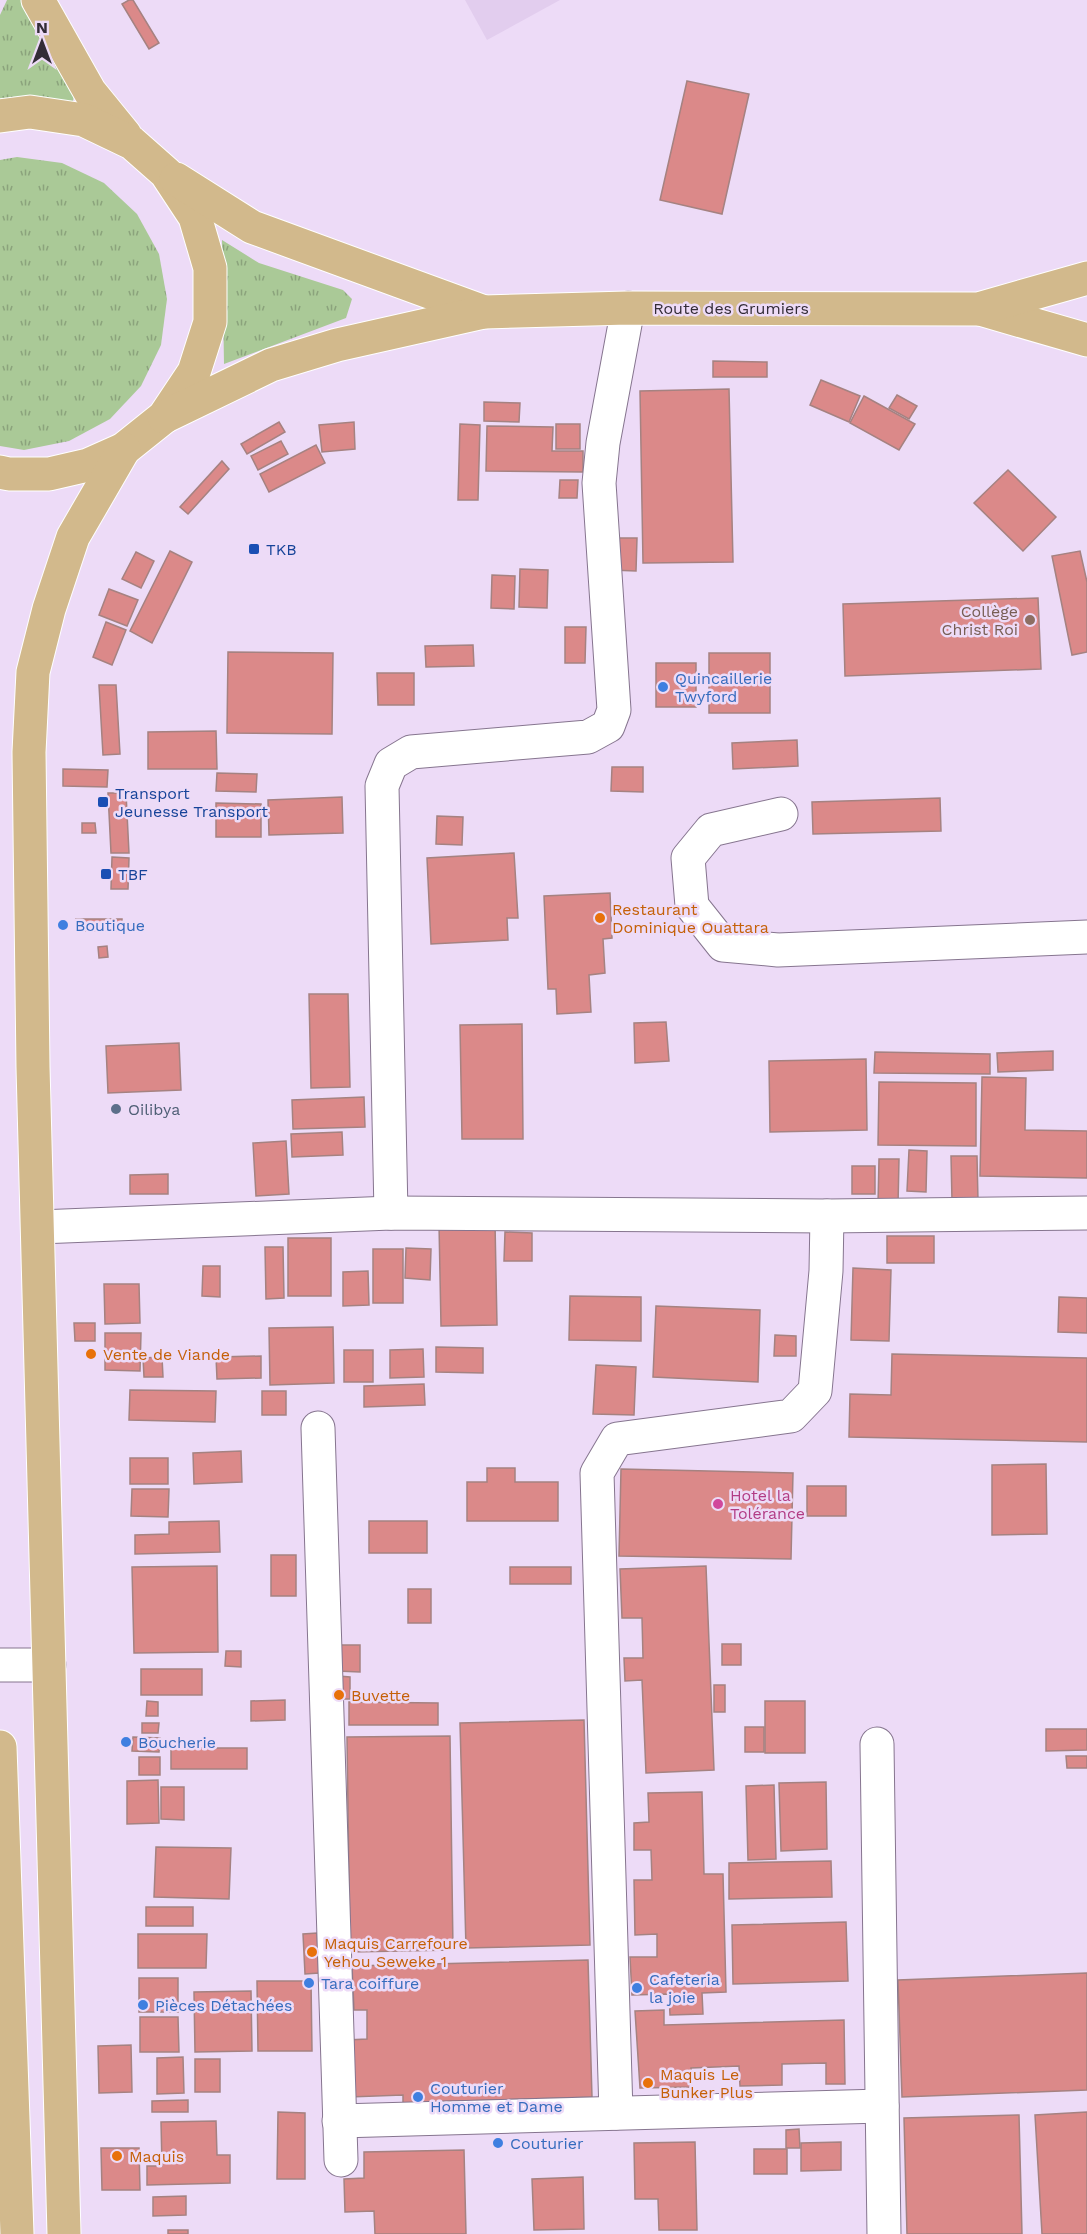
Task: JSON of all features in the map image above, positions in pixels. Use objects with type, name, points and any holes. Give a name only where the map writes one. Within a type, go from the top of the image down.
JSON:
[{"type":"main road","points":[[38,0],[90,92],[132,143],[166,173],[252,227],[484,312]]},
{"type":"main road","points":[[0,116],[30,112],[84,120],[132,143]]},
{"type":"main road","points":[[164,417],[194,372],[210,322],[210,268],[195,218],[166,173]]},
{"type":"main road","points":[[978,309],[1087,278]]},
{"type":"main road","name":"Route des Grumiers","points":[[484,312],[628,308],[978,309]]},
{"type":"main road","points":[[978,309],[1087,340]]},
{"type":"main road","points":[[0,472],[49,474],[88,465],[124,448],[164,417],[271,365],[337,345],[484,312]]},
{"type":"main road","points":[[64,2234],[33,1066],[29,753],[33,672],[49,609],[73,537],[124,448]]},
{"type":"main road","points":[[0,1747],[8,2181],[17,2234]]},
{"type":"street","points":[[391,1214],[382,786],[391,764],[411,752],[588,737],[608,726],[614,710],[599,483],[603,443],[628,308]]},
{"type":"street","points":[[781,814],[711,830],[688,858],[692,906],[723,945],[778,950],[1087,937]]},
{"type":"street","points":[[39,1227],[391,1214],[827,1216],[1087,1213]]},
{"type":"street","points":[[616,2113],[597,1473],[617,1440],[791,1416],[815,1391],[826,1271],[827,1216]]},
{"type":"street","points":[[318,1428],[341,2160]]},
{"type":"street","points":[[0,1665],[49,1665]]},
{"type":"street","points":[[877,1744],[885,2234]]},
{"type":"street","points":[[339,2121],[882,2106]]},
{"type":"shaded area","points":[[465,0],[560,0],[487,40]]},
{"type":"green space","points":[[7,0],[27,0],[74,96],[72,106],[0,107],[0,15]]},
{"type":"green space","points":[[17,157],[62,163],[104,183],[137,214],[159,254],[167,299],[161,345],[141,386],[110,419],[69,441],[24,450],[0,446],[0,160]]},
{"type":"green space","points":[[222,240],[259,263],[343,290],[352,299],[346,318],[224,364]]},
{"type":"building","points":[[133,0],[159,43],[149,49],[122,4]]},
{"type":"building","points":[[687,81],[749,94],[722,214],[660,200]]},
{"type":"building","points":[[713,361],[767,362],[767,377],[713,377]]},
{"type":"building","points":[[821,380],[860,396],[849,422],[810,405]]},
{"type":"building","points":[[729,389],[733,562],[643,563],[640,391]]},
{"type":"building","points":[[897,395],[917,406],[909,419],[889,408]]},
{"type":"building","points":[[864,396],[915,424],[899,450],[850,423]]},
{"type":"building","points":[[484,402],[520,403],[519,422],[484,421]]},
{"type":"building","points":[[279,422],[285,432],[247,454],[241,444]]},
{"type":"building","points":[[354,422],[355,449],[322,452],[319,425]]},
{"type":"building","points":[[460,424],[480,425],[478,500],[458,500]]},
{"type":"building","points":[[556,424],[580,424],[580,449],[556,449]]},
{"type":"building","points":[[487,426],[553,427],[552,451],[583,451],[583,472],[486,471]]},
{"type":"building","points":[[281,441],[288,454],[258,470],[251,456]]},
{"type":"building","points":[[316,445],[325,463],[269,492],[260,474]]},
{"type":"building","points":[[222,461],[229,469],[188,514],[180,507]]},
{"type":"building","points":[[1008,470],[1056,517],[1023,551],[974,503]]},
{"type":"building","points":[[560,480],[578,480],[577,498],[559,498]]},
{"type":"building","points":[[612,538],[637,538],[636,571],[611,570]]},
{"type":"building","points":[[170,551],[192,562],[152,643],[130,631]]},
{"type":"building","points":[[1080,551],[1087,582],[1087,652],[1072,655],[1052,556]]},
{"type":"building","points":[[136,552],[154,561],[141,588],[122,579]]},
{"type":"building","points":[[520,569],[548,570],[547,608],[519,607]]},
{"type":"building","points":[[492,575],[515,576],[514,609],[491,608]]},
{"type":"building","points":[[109,589],[138,600],[127,626],[99,615]]},
{"type":"building","points":[[1038,598],[1041,669],[845,676],[843,604]]},
{"type":"building","points":[[106,622],[126,630],[112,665],[93,657]]},
{"type":"building","points":[[565,627],[586,627],[585,663],[565,663]]},
{"type":"building","points":[[473,645],[474,666],[426,667],[425,646]]},
{"type":"building","points":[[228,652],[333,653],[332,734],[227,733]]},
{"type":"building","points":[[709,653],[770,653],[770,713],[709,713]]},
{"type":"building","points":[[656,663],[696,663],[696,707],[656,707]]},
{"type":"building","points":[[377,673],[414,673],[414,705],[378,705]]},
{"type":"building","points":[[99,685],[116,685],[120,754],[103,755]]},
{"type":"building","points":[[216,731],[217,769],[148,769],[148,732]]},
{"type":"building","points":[[797,740],[798,766],[733,769],[732,743]]},
{"type":"building","points":[[612,767],[643,767],[643,792],[611,791]]},
{"type":"building","points":[[63,769],[108,770],[107,787],[63,786]]},
{"type":"building","points":[[217,773],[257,774],[256,792],[216,791]]},
{"type":"building","points":[[108,793],[126,793],[129,853],[111,853]]},
{"type":"building","points":[[342,797],[343,833],[269,835],[268,800]]},
{"type":"building","points":[[940,798],[941,831],[813,834],[812,802]]},
{"type":"building","points":[[216,803],[261,804],[261,837],[216,837]]},
{"type":"building","points":[[437,816],[463,817],[462,845],[436,844]]},
{"type":"building","points":[[82,823],[95,823],[96,833],[82,833]]},
{"type":"building","points":[[514,853],[518,918],[507,918],[508,940],[431,944],[427,858]]},
{"type":"building","points":[[112,857],[129,858],[128,889],[111,889]]},
{"type":"building","points":[[610,893],[612,938],[603,939],[605,973],[589,975],[591,1012],[557,1014],[556,989],[548,989],[544,896]]},
{"type":"building","points":[[76,919],[122,919],[122,931],[76,931]]},
{"type":"building","points":[[107,946],[108,957],[99,958],[98,947]]},
{"type":"building","points":[[309,994],[348,994],[350,1087],[311,1088]]},
{"type":"building","points":[[666,1022],[669,1061],[635,1063],[634,1023]]},
{"type":"building","points":[[522,1024],[523,1139],[462,1139],[460,1025]]},
{"type":"building","points":[[179,1043],[181,1090],[108,1093],[106,1046]]},
{"type":"building","points":[[1053,1051],[1053,1070],[998,1072],[997,1053]]},
{"type":"building","points":[[875,1052],[990,1054],[990,1074],[874,1073]]},
{"type":"building","points":[[866,1059],[867,1130],[770,1132],[769,1061]]},
{"type":"building","points":[[982,1077],[1026,1078],[1025,1130],[1087,1131],[1087,1178],[980,1176]]},
{"type":"building","points":[[879,1082],[976,1083],[976,1146],[878,1145]]},
{"type":"building","points":[[364,1097],[365,1127],[293,1129],[292,1100]]},
{"type":"building","points":[[342,1132],[343,1155],[292,1157],[291,1134]]},
{"type":"building","points":[[286,1141],[289,1194],[256,1196],[253,1143]]},
{"type":"building","points":[[909,1150],[927,1151],[926,1192],[907,1191]]},
{"type":"building","points":[[951,1156],[977,1156],[978,1201],[952,1201]]},
{"type":"building","points":[[879,1159],[899,1159],[898,1206],[878,1205]]},
{"type":"building","points":[[852,1166],[875,1166],[875,1194],[852,1194]]},
{"type":"building","points":[[168,1174],[168,1194],[130,1194],[130,1175]]},
{"type":"building","points":[[495,1223],[497,1325],[441,1326],[439,1224]]},
{"type":"building","points":[[505,1232],[532,1233],[532,1261],[504,1261]]},
{"type":"building","points":[[887,1236],[934,1236],[934,1263],[887,1263]]},
{"type":"building","points":[[288,1238],[331,1238],[331,1296],[288,1296]]},
{"type":"building","points":[[265,1247],[283,1247],[284,1298],[266,1299]]},
{"type":"building","points":[[406,1248],[431,1249],[430,1280],[405,1278]]},
{"type":"building","points":[[373,1249],[403,1249],[403,1303],[373,1303]]},
{"type":"building","points":[[203,1266],[220,1266],[220,1297],[202,1296]]},
{"type":"building","points":[[853,1268],[891,1270],[889,1341],[851,1340]]},
{"type":"building","points":[[368,1271],[369,1305],[343,1306],[343,1272]]},
{"type":"building","points":[[104,1284],[139,1284],[140,1323],[105,1324]]},
{"type":"building","points":[[570,1296],[641,1297],[641,1341],[569,1340]]},
{"type":"building","points":[[1059,1297],[1087,1298],[1087,1333],[1058,1332]]},
{"type":"building","points":[[656,1306],[760,1310],[758,1382],[653,1377]]},
{"type":"building","points":[[74,1323],[95,1323],[95,1341],[75,1341]]},
{"type":"building","points":[[333,1327],[334,1383],[270,1385],[269,1328]]},
{"type":"building","points":[[105,1333],[141,1333],[140,1371],[105,1370]]},
{"type":"building","points":[[775,1335],[796,1336],[796,1356],[774,1356]]},
{"type":"building","points":[[436,1347],[483,1348],[483,1373],[436,1372]]},
{"type":"building","points":[[423,1349],[424,1377],[390,1378],[390,1350]]},
{"type":"building","points":[[344,1350],[373,1350],[373,1382],[344,1382]]},
{"type":"building","points":[[892,1354],[1087,1358],[1087,1442],[849,1437],[850,1394],[891,1395]]},
{"type":"building","points":[[261,1356],[261,1378],[217,1379],[216,1357]]},
{"type":"building","points":[[162,1357],[163,1377],[144,1377],[143,1358]]},
{"type":"building","points":[[596,1365],[636,1367],[634,1415],[593,1414]]},
{"type":"building","points":[[424,1384],[425,1405],[364,1407],[364,1386]]},
{"type":"building","points":[[130,1390],[216,1391],[215,1422],[129,1420]]},
{"type":"building","points":[[262,1391],[286,1391],[286,1415],[262,1415]]},
{"type":"building","points":[[241,1451],[242,1482],[194,1484],[193,1453]]},
{"type":"building","points":[[130,1458],[168,1458],[168,1484],[130,1484]]},
{"type":"building","points":[[1046,1464],[1047,1534],[992,1535],[992,1465]]},
{"type":"building","points":[[487,1468],[515,1468],[515,1482],[558,1482],[558,1521],[467,1521],[467,1482],[487,1482]]},
{"type":"building","points":[[621,1469],[793,1473],[791,1559],[619,1556]]},
{"type":"building","points":[[807,1486],[846,1486],[846,1516],[807,1516]]},
{"type":"building","points":[[132,1489],[169,1489],[168,1517],[131,1516]]},
{"type":"building","points":[[219,1521],[220,1552],[135,1554],[135,1535],[169,1534],[169,1522]]},
{"type":"building","points":[[369,1521],[427,1521],[427,1553],[369,1553]]},
{"type":"building","points":[[271,1555],[296,1555],[296,1596],[271,1596]]},
{"type":"building","points":[[217,1566],[218,1652],[134,1653],[132,1567]]},
{"type":"building","points":[[706,1566],[714,1770],[646,1773],[642,1680],[625,1681],[624,1658],[643,1658],[642,1618],[622,1618],[620,1569]]},
{"type":"building","points":[[510,1567],[571,1567],[571,1584],[510,1584]]},
{"type":"building","points":[[408,1589],[431,1589],[431,1623],[408,1623]]},
{"type":"building","points":[[722,1644],[741,1644],[741,1665],[722,1665]]},
{"type":"building","points":[[338,1645],[360,1645],[360,1672],[337,1671]]},
{"type":"building","points":[[226,1651],[241,1651],[241,1667],[225,1666]]},
{"type":"building","points":[[141,1669],[202,1669],[202,1695],[141,1695]]},
{"type":"building","points":[[338,1676],[350,1677],[350,1699],[337,1699]]},
{"type":"building","points":[[714,1685],[725,1685],[725,1712],[714,1712]]},
{"type":"building","points":[[285,1700],[285,1720],[251,1721],[251,1701]]},
{"type":"building","points":[[147,1701],[158,1702],[158,1716],[146,1716]]},
{"type":"building","points":[[765,1701],[805,1701],[805,1753],[765,1753]]},
{"type":"building","points":[[349,1702],[438,1703],[438,1725],[349,1725]]},
{"type":"building","points":[[584,1720],[590,1945],[466,1948],[460,1723]]},
{"type":"building","points":[[142,1723],[159,1723],[158,1733],[142,1733]]},
{"type":"building","points":[[745,1727],[764,1727],[764,1752],[745,1752]]},
{"type":"building","points":[[1046,1729],[1087,1729],[1087,1750],[1046,1751]]},
{"type":"building","points":[[450,1736],[453,1950],[350,1952],[347,1737]]},
{"type":"building","points":[[133,1737],[160,1738],[159,1752],[132,1751]]},
{"type":"building","points":[[171,1748],[247,1748],[247,1769],[171,1769]]},
{"type":"building","points":[[1066,1756],[1087,1756],[1087,1768],[1067,1768]]},
{"type":"building","points":[[139,1757],[160,1757],[160,1775],[139,1775]]},
{"type":"building","points":[[158,1780],[159,1823],[127,1824],[127,1781]]},
{"type":"building","points":[[826,1782],[827,1849],[781,1851],[779,1783]]},
{"type":"building","points":[[774,1785],[776,1859],[748,1860],[746,1786]]},
{"type":"building","points":[[161,1787],[184,1787],[184,1820],[161,1819]]},
{"type":"building","points":[[702,1792],[704,1874],[723,1874],[726,1992],[702,1993],[703,2014],[670,2015],[669,1994],[632,1995],[630,1957],[657,1957],[657,1934],[635,1935],[634,1880],[652,1880],[651,1850],[634,1850],[634,1823],[649,1822],[648,1793]]},
{"type":"building","points":[[156,1847],[231,1848],[229,1899],[154,1897]]},
{"type":"building","points":[[831,1861],[832,1897],[729,1899],[729,1863]]},
{"type":"building","points":[[146,1907],[193,1907],[193,1926],[146,1926]]},
{"type":"building","points":[[846,1922],[848,1981],[733,1984],[732,1925]]},
{"type":"building","points":[[317,1933],[319,1973],[305,1974],[303,1934]]},
{"type":"building","points":[[138,1934],[207,1934],[206,1968],[138,1968]]},
{"type":"building","points":[[588,1960],[592,2097],[430,2102],[430,2108],[403,2109],[403,2095],[349,2097],[347,2040],[367,2039],[367,2010],[354,2010],[352,1966]]},
{"type":"building","points":[[1087,1973],[1087,2090],[902,2097],[898,1980]]},
{"type":"building","points":[[139,1978],[178,1978],[178,2012],[139,2012]]},
{"type":"building","points":[[257,1981],[311,1981],[312,2051],[258,2051]]},
{"type":"building","points":[[251,1991],[252,2051],[195,2052],[194,1992]]},
{"type":"building","points":[[664,2010],[664,2025],[844,2020],[845,2084],[826,2084],[826,2063],[782,2064],[782,2085],[740,2086],[739,2066],[691,2068],[692,2087],[640,2088],[635,2011]]},
{"type":"building","points":[[140,2017],[178,2017],[179,2052],[140,2052]]},
{"type":"building","points":[[131,2045],[132,2092],[99,2093],[98,2046]]},
{"type":"building","points":[[183,2057],[184,2093],[157,2094],[157,2058]]},
{"type":"building","points":[[195,2059],[220,2059],[220,2092],[195,2092]]},
{"type":"building","points":[[188,2100],[188,2112],[152,2112],[152,2101]]},
{"type":"building","points":[[278,2112],[305,2113],[305,2179],[277,2179]]},
{"type":"building","points":[[1087,2112],[1087,2234],[1042,2234],[1035,2115]]},
{"type":"building","points":[[1019,2115],[1022,2234],[907,2234],[904,2118]]},
{"type":"building","points":[[216,2121],[217,2155],[230,2155],[230,2183],[147,2185],[147,2166],[162,2166],[161,2122]]},
{"type":"building","points":[[799,2129],[800,2148],[786,2148],[786,2130]]},
{"type":"building","points":[[695,2142],[697,2230],[659,2230],[658,2199],[635,2199],[634,2143]]},
{"type":"building","points":[[841,2142],[841,2170],[801,2171],[801,2143]]},
{"type":"building","points":[[101,2148],[139,2148],[140,2190],[102,2190]]},
{"type":"building","points":[[754,2149],[787,2149],[787,2174],[754,2174]]},
{"type":"building","points":[[464,2150],[466,2234],[375,2234],[374,2211],[345,2212],[344,2179],[364,2178],[364,2152]]},
{"type":"building","points":[[583,2177],[584,2229],[534,2230],[532,2179]]},
{"type":"building","points":[[186,2196],[186,2215],[153,2216],[153,2197]]},
{"type":"building","points":[[168,2230],[188,2230],[188,2234],[168,2234]]},
{"type":"place","name":"TKB","points":[[254,549]]},
{"type":"place","name":"Collège Christ Roi","points":[[1030,620]]},
{"type":"place","name":"Quincaillerie Twyford","points":[[663,687]]},
{"type":"place","name":"Transport Jeunesse Transport","points":[[103,802]]},
{"type":"place","name":"TBF","points":[[106,874]]},
{"type":"place","name":"Restaurant Dominique Ouattara","points":[[600,918]]},
{"type":"place","name":"Boutique","points":[[63,925]]},
{"type":"place","name":"Oilibya","points":[[116,1109]]},
{"type":"place","name":"Vente de Viande","points":[[91,1354]]},
{"type":"place","name":"Hotel la Tolérance","points":[[718,1504]]},
{"type":"place","name":"Buvette","points":[[339,1695]]},
{"type":"place","name":"Boucherie","points":[[126,1742]]},
{"type":"place","name":"Maquis Carrefoure Yehou Seweke 1","points":[[312,1952]]},
{"type":"place","name":"Tara coiffure","points":[[309,1983]]},
{"type":"place","name":"Cafeteria la joie","points":[[637,1988]]},
{"type":"place","name":"Pièces Détachées","points":[[143,2005]]},
{"type":"place","name":"Maquis Le Bunker Plus","points":[[648,2083]]},
{"type":"place","name":"Couturier Homme et Dame","points":[[418,2097]]},
{"type":"place","name":"Couturier","points":[[498,2143]]},
{"type":"place","name":"Maquis","points":[[117,2156]]}]
